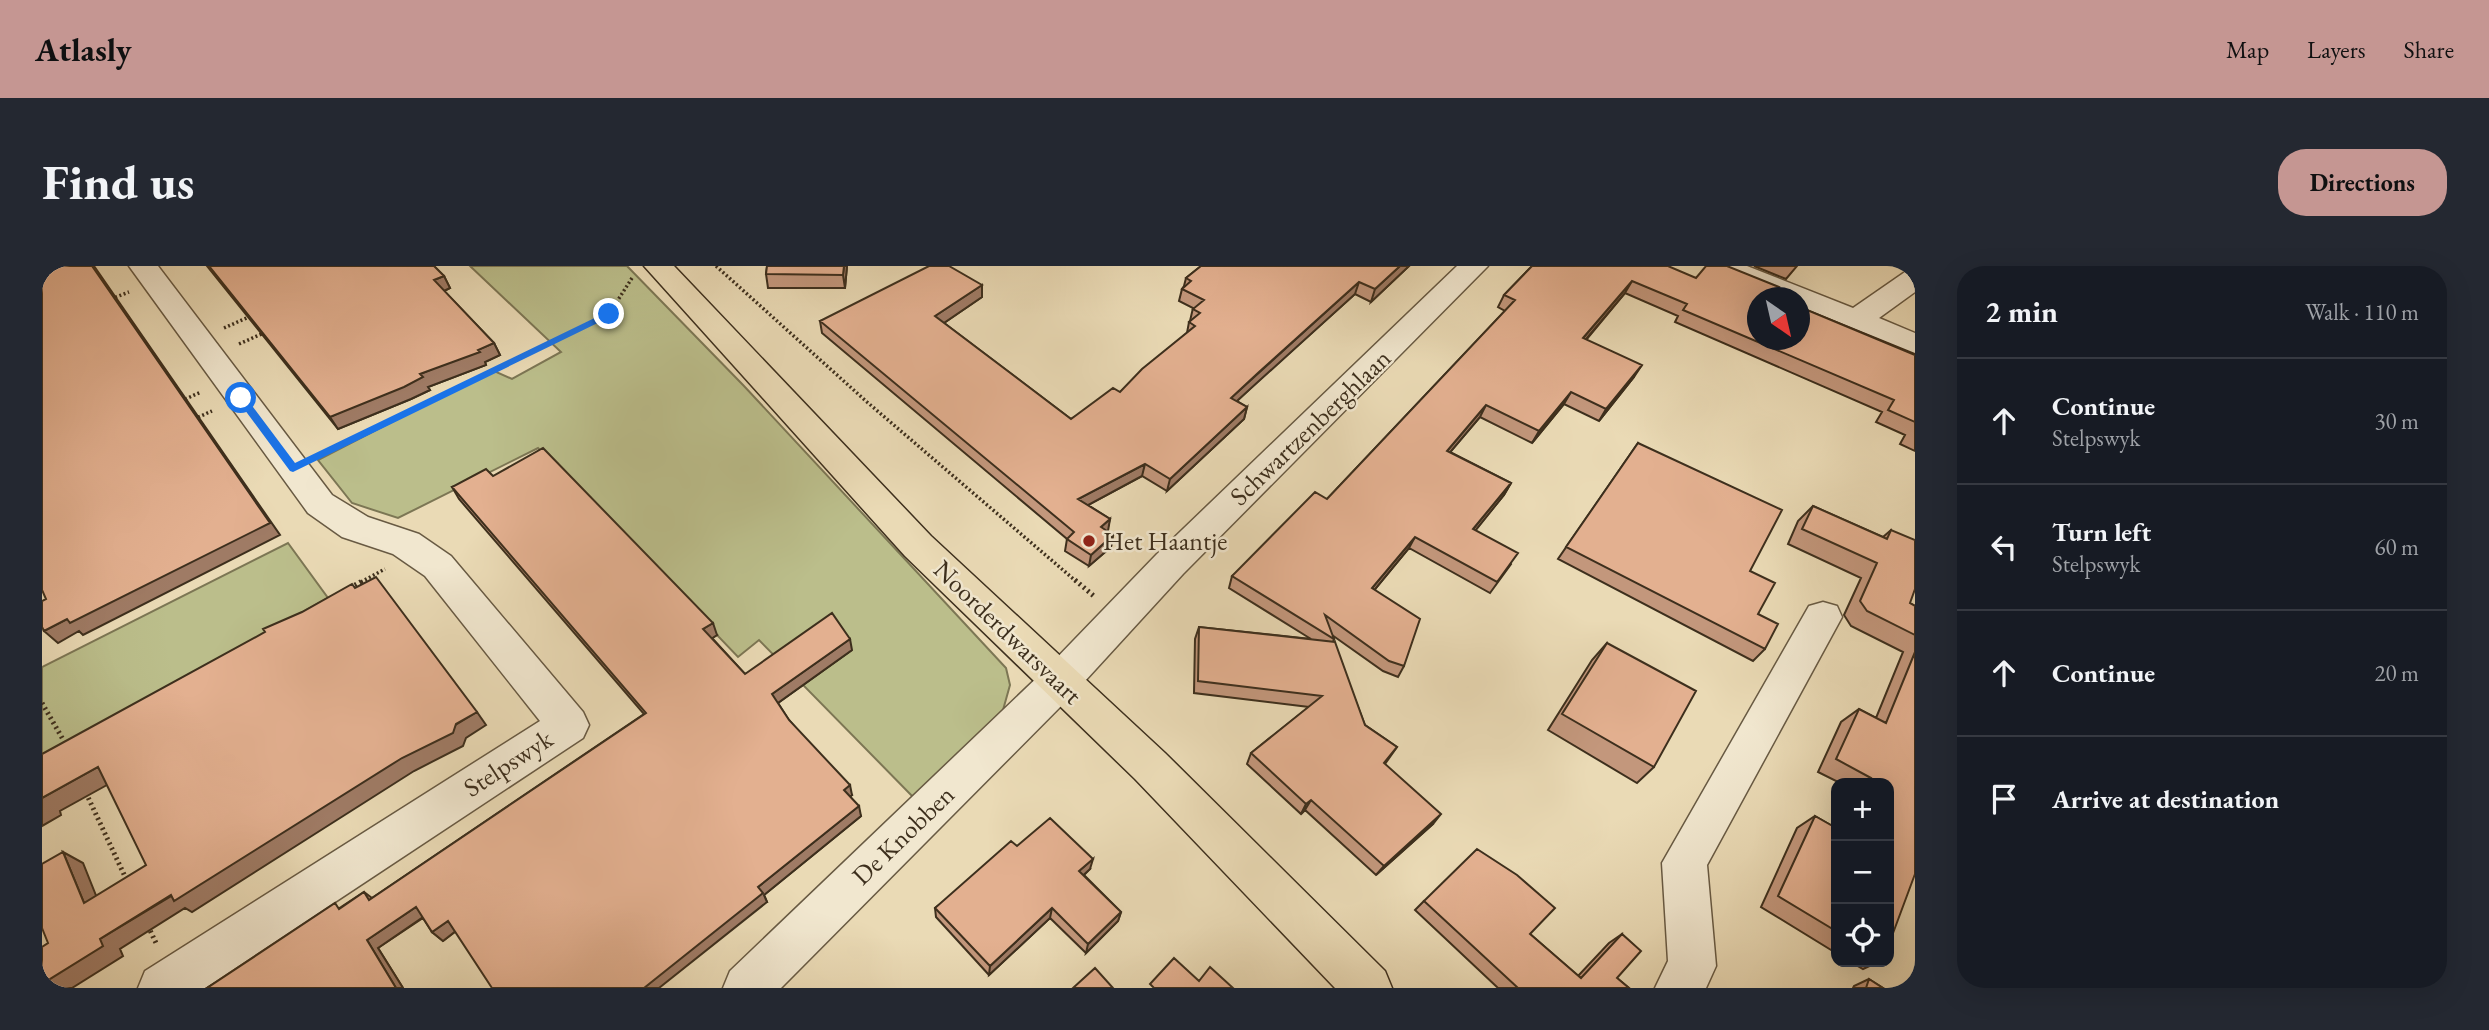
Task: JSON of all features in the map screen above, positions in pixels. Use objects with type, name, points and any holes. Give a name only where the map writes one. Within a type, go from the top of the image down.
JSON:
[{"type":"main road","name":"Noorderdwarsvaart","points":[[645,271],[918,546],[1150,766],[1368,988]]},
{"type":"street","name":"Schwartzenberghlaan","points":[[1060,681],[1170,564],[1475,266]]},
{"type":"street","points":[[1721,266],[1915,344]]},
{"type":"street","name":"Stelpswyk","points":[[150,274],[320,505],[355,527],[406,544],[438,566],[568,725],[168,984]]},
{"type":"street","points":[[1856,320],[1915,278]]},
{"type":"street","points":[[1679,988],[1692,966],[1684,863],[1823,617]]},
{"type":"street","name":"De Knobben","points":[[747,988],[1060,681]]},
{"type":"path","points":[[716,266],[867,402],[1119,617]]},
{"type":"path","points":[[293,468],[609,314],[645,271]]},
{"type":"path","points":[[105,302],[150,274]]},
{"type":"path","points":[[191,420],[219,368],[258,313]]},
{"type":"path","points":[[178,402],[271,330]]},
{"type":"path","points":[[344,592],[417,552]]},
{"type":"path","points":[[42,703],[69,757]]},
{"type":"path","points":[[64,744],[76,737]]},
{"type":"path","points":[[81,781],[133,894]]},
{"type":"path","points":[[144,918],[168,984]]},
{"type":"green space","points":[[470,266],[627,266],[744,386],[1006,668],[1010,685],[1003,710],[916,800],[759,640],[738,657],[538,448],[398,518],[352,503],[318,460],[492,370],[512,379],[561,352]]},
{"type":"green space","points":[[288,543],[328,598],[42,756],[42,667]]},
{"type":"building","points":[[42,266],[92,266],[270,523],[70,623],[67,619],[44,631],[42,601],[46,599],[42,590]]},
{"type":"building","points":[[209,266],[434,266],[444,276],[434,280],[494,343],[478,350],[480,352],[420,374],[423,377],[404,387],[330,417]]},
{"type":"building","points":[[767,266],[844,266],[843,275],[766,274]]},
{"type":"building","points":[[929,266],[949,266],[982,285],[935,316],[1071,419],[1113,388],[1120,392],[1142,369],[1195,326],[1189,322],[1200,313],[1193,309],[1204,300],[1182,289],[1191,281],[1186,278],[1201,266],[1400,266],[1375,289],[1359,282],[1259,372],[1231,398],[1247,407],[1170,479],[1145,464],[1078,499],[1110,519],[1101,527],[1113,535],[1091,555],[1067,539],[1074,532],[820,321]]},
{"type":"building","points":[[1532,266],[1668,266],[1696,278],[1706,266],[1727,266],[1779,287],[1747,287],[1747,337],[1683,310],[1687,304],[1632,281],[1583,338],[1642,365],[1606,409],[1571,392],[1539,431],[1486,405],[1447,451],[1511,483],[1473,529],[1518,553],[1497,582],[1415,537],[1372,588],[1420,619],[1404,666],[1389,661],[1325,615],[1334,639],[1232,576],[1315,492],[1327,499],[1515,300],[1504,295]]},
{"type":"building","points":[[1810,311],[1915,355],[1915,422],[1888,410],[1894,400],[1777,350],[1810,350]]},
{"type":"building","points":[[1638,443],[1782,510],[1750,571],[1775,583],[1758,614],[1778,624],[1765,649],[1566,547]]},
{"type":"building","points":[[543,448],[713,623],[703,629],[745,674],[832,613],[850,639],[772,694],[789,720],[850,785],[844,790],[859,806],[758,887],[763,893],[644,988],[492,988],[448,921],[432,932],[416,907],[367,940],[396,988],[207,988],[335,903],[339,909],[364,892],[369,900],[646,713],[452,487],[486,469],[493,476]]},
{"type":"building","points":[[1813,506],[1887,539],[1891,530],[1915,540],[1915,589],[1910,603],[1915,606],[1915,635],[1867,611],[1860,601],[1877,563],[1802,529]]},
{"type":"building","points":[[376,577],[477,712],[456,724],[453,733],[402,758],[174,901],[171,895],[100,939],[103,946],[42,984],[42,947],[48,943],[42,928],[42,864],[63,852],[84,903],[146,865],[98,767],[42,798],[42,754],[265,632],[263,629],[302,612],[352,584],[355,588]]},
{"type":"building","points":[[1199,627],[1335,642],[1365,725],[1397,747],[1384,763],[1441,814],[1384,866],[1311,800],[1306,804],[1251,753],[1322,696],[1198,681]]},
{"type":"building","points":[[1607,643],[1696,691],[1654,767],[1562,714]]},
{"type":"building","points":[[1915,652],[1915,874],[1894,931],[1894,778],[1871,778],[1836,759],[1859,709],[1886,723]]},
{"type":"building","points":[[1815,816],[1831,825],[1831,928],[1778,896]]},
{"type":"building","points":[[1050,818],[1093,859],[1079,871],[1121,912],[1088,944],[1052,908],[990,966],[935,908],[1011,841],[1017,846]]},
{"type":"building","points":[[1477,849],[1517,875],[1555,908],[1530,934],[1581,978],[1622,934],[1641,951],[1617,978],[1629,988],[1518,988],[1424,901]]},
{"type":"building","points":[[1174,958],[1199,981],[1210,967],[1233,988],[1154,988],[1150,984]]},
{"type":"building","points":[[1095,968],[1113,988],[1073,988]]},
{"type":"building","points":[[1869,979],[1883,988],[1866,988]]},
{"type":"place","name":"Het Haantje","points":[[1089,541]]},
{"type":"route","points":[[241,398],[293,468],[609,314]]}]
